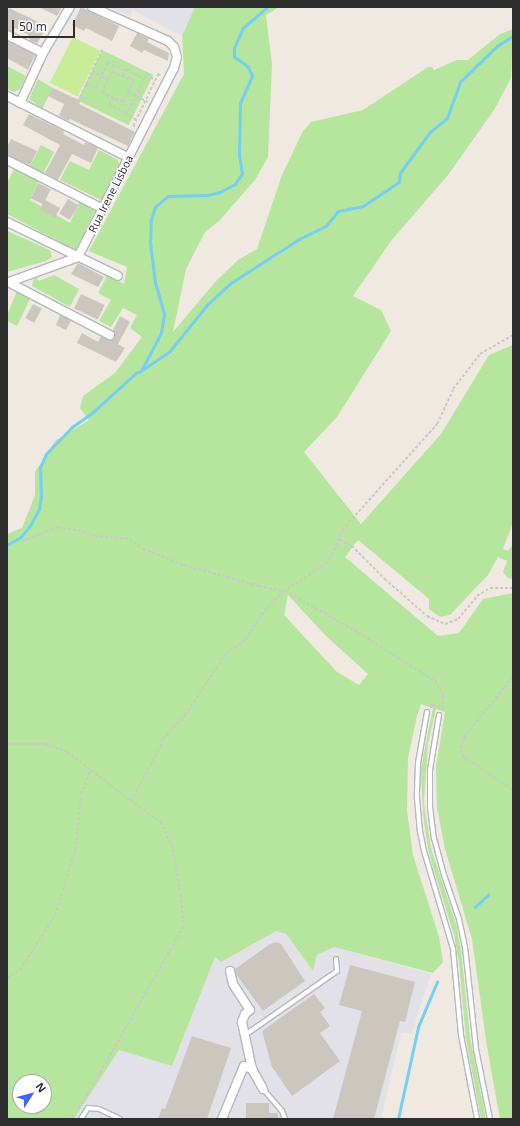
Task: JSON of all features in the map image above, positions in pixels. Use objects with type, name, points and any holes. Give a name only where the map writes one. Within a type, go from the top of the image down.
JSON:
[{"type":"street","points":[[20,103],[43,53],[70,7]]},
{"type":"street","name":"Rua Irene Lisboa","points":[[78,257],[169,79],[176,57],[174,47],[168,41],[92,7]]},
{"type":"street","points":[[7,35],[43,53]]},
{"type":"street","points":[[7,96],[129,158]]},
{"type":"street","points":[[7,160],[103,209]]},
{"type":"street","points":[[7,222],[118,276]]},
{"type":"street","points":[[8,282],[78,257]]},
{"type":"street","points":[[8,282],[110,335]]},
{"type":"street","points":[[230,971],[232,984],[250,1010],[245,1014],[242,1022],[252,1069],[263,1089]]},
{"type":"street","points":[[222,1119],[244,1066],[252,1069]]},
{"type":"lane","points":[[427,712],[418,763],[417,798],[420,831],[424,851],[452,949],[461,1035],[477,1119]]},
{"type":"lane","points":[[439,715],[430,770],[430,807],[434,838],[443,872],[459,919],[465,947],[476,1049],[490,1119]]},
{"type":"lane","points":[[245,1036],[337,970],[336,959]]},
{"type":"lane","points":[[263,1089],[282,1111],[285,1119]]},
{"type":"lane","points":[[81,1119],[88,1108],[99,1109],[120,1119]]},
{"type":"path","points":[[80,97],[102,50]]},
{"type":"path","points":[[86,84],[95,88],[108,62],[125,71],[126,69],[144,79]]},
{"type":"path","points":[[93,70],[108,80]]},
{"type":"path","points":[[123,77],[125,71]]},
{"type":"path","points":[[112,72],[133,81],[123,102],[102,93],[108,80],[112,72]]},
{"type":"path","points":[[143,131],[133,126],[158,74],[169,79]]},
{"type":"path","points":[[127,114],[146,75],[155,80]]},
{"type":"path","points":[[128,92],[156,105]]},
{"type":"path","points":[[113,98],[109,104],[136,120]]},
{"type":"path","points":[[131,801],[163,739],[185,715],[226,652],[246,640],[261,615],[279,595],[325,564],[340,540],[342,530],[437,424],[453,389],[480,354],[513,335]]},
{"type":"path","points":[[22,541],[58,527],[78,530],[95,536],[130,539],[143,549],[178,562],[259,586],[285,592],[364,636],[435,681],[444,696],[443,707],[432,705],[427,712]]},
{"type":"path","points":[[340,540],[352,546],[385,579],[427,616],[445,624],[458,619],[476,596],[490,588],[513,588]]},
{"type":"path","points":[[513,677],[465,736],[460,750],[464,757],[513,790]]},
{"type":"path","points":[[7,744],[46,744],[58,747],[68,752],[90,771],[104,779],[131,801],[162,822],[173,849],[181,895],[184,927],[88,1094],[71,1119]]},
{"type":"path","points":[[7,978],[20,970],[55,915],[74,850],[81,794],[90,771]]},
{"type":"shaded area","points":[[108,7],[195,7],[182,36],[133,10],[130,16]]},
{"type":"shaded area","points":[[277,931],[285,934],[313,971],[317,955],[334,947],[431,974],[412,1033],[401,1033],[381,1119],[74,1119],[119,1050],[172,1066],[215,957],[221,962]]},
{"type":"green space","points":[[195,7],[279,7],[266,15],[272,65],[268,157],[255,180],[219,221],[205,232],[186,269],[173,332],[216,281],[238,260],[257,249],[282,175],[303,131],[311,122],[363,110],[428,67],[432,67],[434,70],[457,60],[468,60],[500,34],[513,29],[511,78],[494,110],[448,175],[391,241],[353,296],[381,310],[391,331],[337,417],[304,452],[361,524],[441,434],[489,355],[513,345],[513,523],[503,549],[508,551],[513,544],[513,579],[508,578],[503,572],[507,561],[498,557],[488,575],[450,615],[440,617],[429,609],[429,599],[358,540],[345,557],[438,636],[459,633],[483,599],[513,593],[513,1119],[500,1119],[487,1047],[472,939],[445,849],[437,808],[436,766],[445,712],[436,709],[428,743],[424,803],[431,848],[456,924],[461,950],[470,1037],[486,1119],[481,1119],[466,1039],[459,963],[454,935],[429,854],[423,815],[421,767],[433,708],[421,704],[408,758],[407,811],[413,855],[439,937],[443,962],[433,973],[334,947],[317,955],[313,971],[286,934],[276,931],[221,962],[215,957],[172,1066],[119,1050],[74,1119],[7,1119],[7,534],[22,528],[35,495],[35,472],[55,441],[89,420],[80,408],[83,396],[115,373],[142,337],[130,328],[137,315],[123,308],[111,327],[99,321],[111,300],[98,293],[108,274],[124,284],[127,267],[89,251],[184,74],[182,36]],"holes":[[[288,595],[326,636],[368,674],[359,685],[337,672],[284,615]]]},
{"type":"green space","points":[[73,37],[101,51],[77,97],[50,82]]},
{"type":"green space","points":[[102,50],[153,75],[129,125],[77,100]]},
{"type":"green space","points":[[7,66],[26,76],[20,89],[14,92],[7,89]]},
{"type":"green space","points":[[38,79],[53,88],[42,109],[29,99]]},
{"type":"green space","points":[[41,145],[54,152],[43,173],[30,166]]},
{"type":"green space","points":[[99,150],[118,160],[120,166],[103,200],[60,180],[70,161],[89,170]]},
{"type":"green space","points":[[15,167],[39,180],[30,200],[70,223],[79,202],[95,210],[77,249],[73,249],[7,214],[7,183]]},
{"type":"green space","points":[[7,231],[50,250],[52,257],[46,261],[7,272]]},
{"type":"green space","points":[[54,275],[79,289],[70,307],[32,286],[33,280],[36,277],[39,281]]},
{"type":"green space","points":[[17,291],[30,299],[17,326],[7,321],[7,315]]},
{"type":"building","points":[[39,7],[62,7],[57,16]]},
{"type":"building","points":[[81,7],[119,26],[112,41],[86,28],[84,31],[72,25]]},
{"type":"building","points":[[9,8],[47,26],[37,44],[30,40],[28,37],[29,35],[15,28],[13,32],[7,30],[7,12]]},
{"type":"building","points":[[137,33],[149,39],[147,42],[169,53],[168,61],[144,50],[142,53],[130,46]]},
{"type":"building","points":[[7,41],[35,55],[28,70],[7,58]]},
{"type":"building","points":[[53,88],[81,101],[79,104],[135,132],[128,146],[70,119],[69,121],[59,116],[64,104],[48,96]]},
{"type":"building","points":[[29,114],[64,131],[63,134],[84,145],[85,142],[98,148],[91,163],[72,154],[58,180],[45,173],[60,145],[23,125]]},
{"type":"building","points":[[11,139],[37,151],[30,165],[7,155],[7,147]]},
{"type":"building","points":[[38,183],[51,189],[44,204],[31,198]]},
{"type":"building","points":[[68,199],[78,205],[70,220],[59,214]]},
{"type":"building","points":[[45,200],[60,208],[55,218],[40,210]]},
{"type":"building","points":[[78,263],[104,277],[98,287],[71,274]]},
{"type":"building","points":[[81,294],[105,305],[98,319],[74,309]]},
{"type":"building","points":[[33,304],[42,309],[34,323],[25,318]]},
{"type":"building","points":[[60,315],[71,321],[66,330],[56,325]]},
{"type":"building","points":[[120,316],[130,322],[118,344],[125,348],[116,362],[77,343],[82,333],[98,342],[101,336],[108,340],[113,340],[115,335],[113,330]]},
{"type":"building","points":[[276,942],[281,944],[305,981],[263,1011],[236,974],[235,969],[270,944]]},
{"type":"building","points":[[350,965],[415,982],[405,1022],[400,1021],[374,1119],[333,1119],[362,1011],[339,1005]]},
{"type":"building","points":[[314,994],[325,1008],[320,1012],[330,1026],[320,1033],[340,1061],[292,1096],[272,1067],[262,1031]]},
{"type":"building","points":[[192,1036],[231,1048],[207,1119],[158,1119],[162,1108],[165,1109]]},
{"type":"building","points":[[246,1103],[269,1103],[269,1113],[278,1113],[278,1119],[246,1119]]},
{"type":"waterway","points":[[7,545],[21,537],[30,526],[39,509],[41,497],[40,468],[46,454],[72,427],[92,413],[136,373],[141,371],[161,333],[164,314],[155,283],[150,244],[151,220],[155,207],[168,196],[208,195],[220,192],[235,184],[242,174],[239,156],[240,103],[252,76],[248,67],[234,57],[234,48],[243,28],[267,7]]},
{"type":"waterway","points":[[142,370],[170,351],[207,305],[231,283],[299,239],[326,226],[338,211],[363,206],[399,182],[400,173],[430,132],[447,118],[460,82],[497,46],[513,36]]},
{"type":"waterway","points":[[475,907],[488,895]]},
{"type":"waterway","points":[[398,1119],[418,1027],[437,982]]}]
